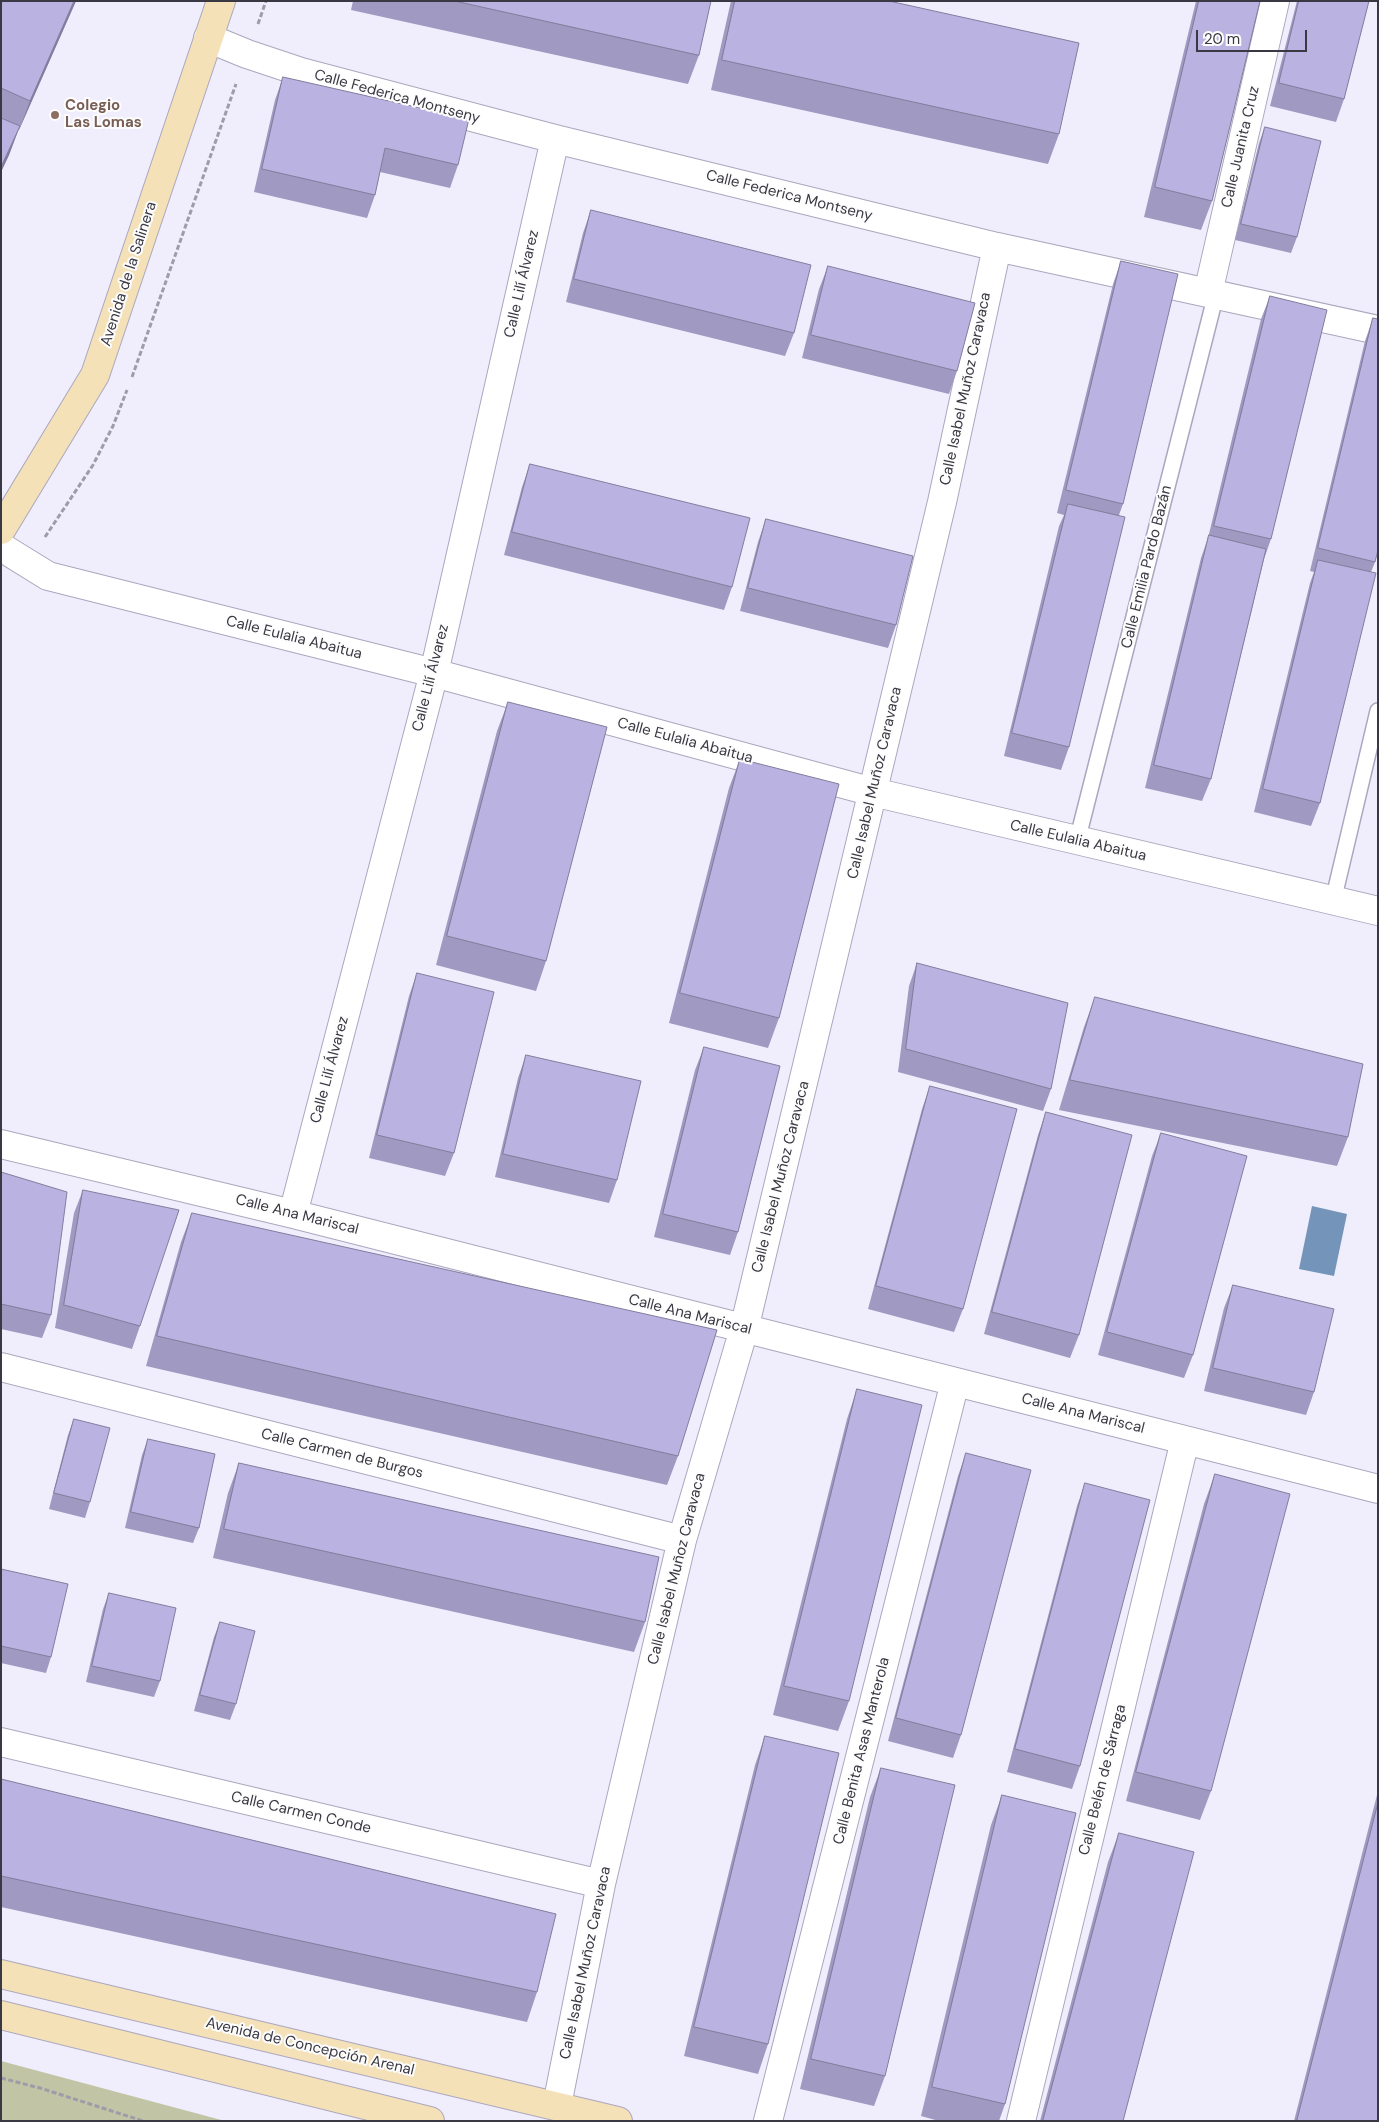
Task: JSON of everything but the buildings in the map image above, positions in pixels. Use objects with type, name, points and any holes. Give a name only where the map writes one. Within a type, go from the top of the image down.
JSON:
[{"type":"street","name":"Avenida de la Salinera","points":[[1,530],[95,375],[221,1]]},
{"type":"street","name":"Calle Juanita Cruz","points":[[1212,294],[1275,1]]},
{"type":"street","name":"Calle Federica Montseny","points":[[208,38],[247,54],[301,72],[555,139],[997,247],[1378,330]]},
{"type":"street","name":"Calle Lilí Álvarez","points":[[293,1214],[434,673],[555,139]]},
{"type":"street","name":"Calle Isabel Muñoz Caravaca","points":[[557,2105],[601,1884],[682,1540],[744,1329],[944,492],[997,247]]},
{"type":"street","name":"Calle Eulalia Abaitua","points":[[1,547],[48,576],[434,673],[873,792],[1378,911]]},
{"type":"street","name":"Calle Ana Mariscal","points":[[1,1144],[293,1214],[1378,1489]]},
{"type":"street","name":"Calle Carmen de Burgos","points":[[1,1367],[682,1540]]},
{"type":"street","name":"Calle Benita Asas Manterola","points":[[768,2121],[955,1382]]},
{"type":"street","name":"Calle Belén de Sárraga","points":[[1021,2121],[1185,1440]]},
{"type":"street","name":"Calle Carmen Conde","points":[[1,1742],[601,1884]]},
{"type":"street","name":"Avenida de Concepción Arenal","points":[[1,1974],[618,2121]]},
{"type":"street","points":[[1,2015],[430,2121]]},
{"type":"lane","name":"Calle Emilia Pardo Bazán","points":[[1077,841],[1212,294]]},
{"type":"lane","points":[[1333,901],[1378,711]]},
{"type":"path","points":[[1,2078],[40,2088],[143,2121]]},
{"type":"green space","points":[[1,2061],[225,2121],[1,2121]]},
{"type":"water","points":[[1312,1206],[1347,1214],[1334,1276],[1299,1269]]},
{"type":"place","name":"Colegio Las Lomas","points":[[55,115]]}]
